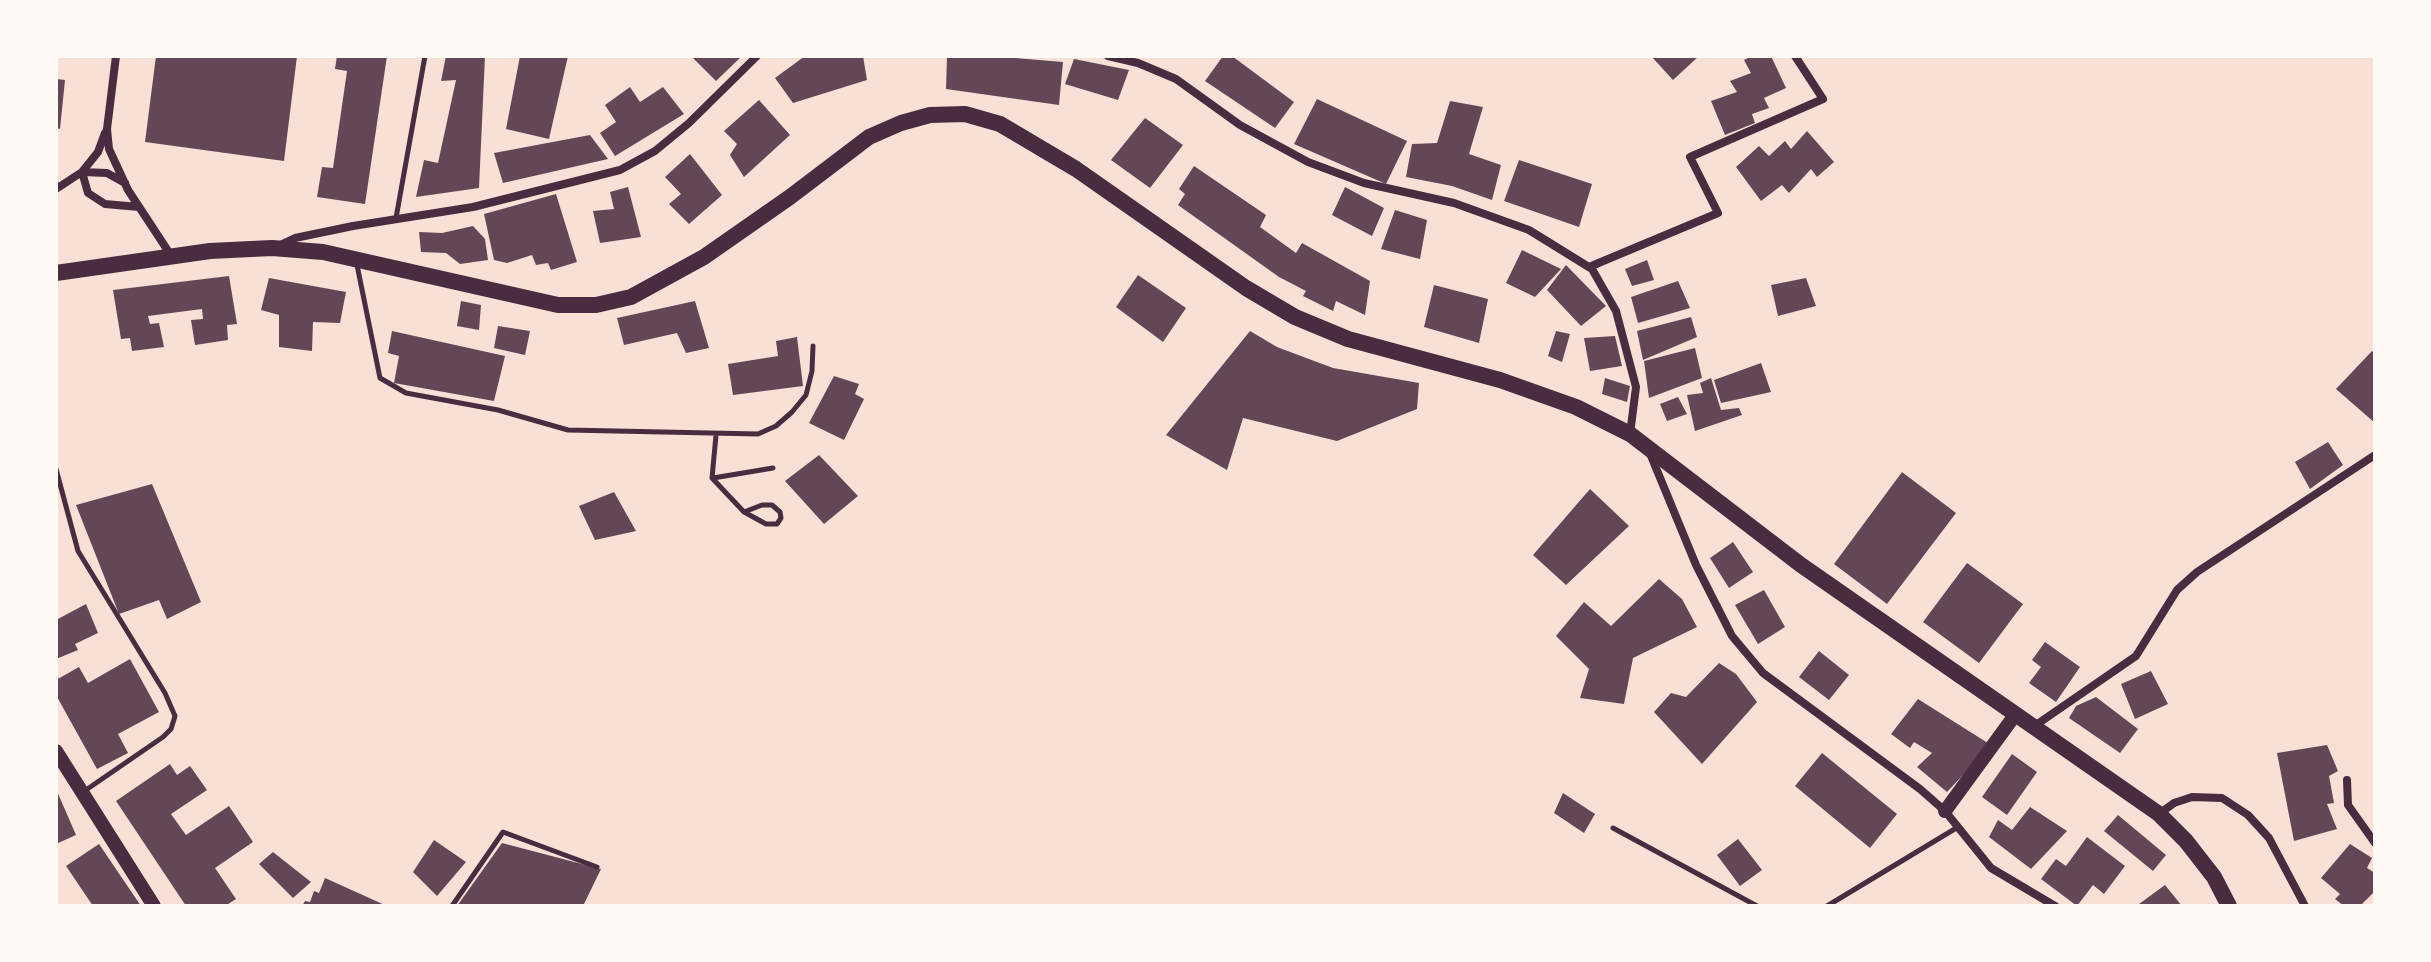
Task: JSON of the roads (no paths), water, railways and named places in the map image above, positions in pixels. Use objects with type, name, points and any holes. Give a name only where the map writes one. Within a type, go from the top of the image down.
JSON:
[{"type":"main road","points":[[56,273],[210,251],[272,248],[323,252],[558,305],[596,305],[631,297],[704,257],[869,137],[930,115],[965,114],[1000,124],[1076,169],[1246,288],[1295,317],[1348,339],[1500,380],[1576,407],[1630,434],[1801,565],[2159,814],[2205,865],[2229,906]]},
{"type":"street","points":[[116,56],[107,129],[109,149],[125,184],[172,257]]},
{"type":"street","points":[[272,248],[295,238],[473,207],[596,178],[638,162],[689,123],[757,56]]},
{"type":"street","points":[[1108,56],[1138,63],[1176,79],[1240,125],[1308,162],[1364,183],[1454,203],[1529,230],[1592,269],[1616,311],[1636,387],[1630,434]]},
{"type":"street","points":[[1589,267],[1718,213],[1690,157],[1823,99],[1795,56]]},
{"type":"street","points":[[56,189],[82,172],[98,152],[107,129]]},
{"type":"street","points":[[82,172],[107,173],[125,184]]},
{"type":"street","points":[[82,172],[88,193],[105,204],[139,207]]},
{"type":"street","points":[[1647,445],[1696,565],[1732,636],[1745,654],[1789,695],[1920,789],[1945,811],[1991,868],[2055,906]]},
{"type":"street","points":[[2033,727],[2136,656],[2177,590],[2197,572],[2375,455]]},
{"type":"street","points":[[1945,811],[2015,715]]},
{"type":"street","points":[[56,751],[154,906]]},
{"type":"street","points":[[2347,780],[2348,805],[2372,832],[2375,843]]},
{"type":"street","points":[[2159,814],[2174,803],[2192,797],[2222,798],[2248,815],[2269,838],[2305,906]]},
{"type":"lane","points":[[396,218],[425,56]]},
{"type":"lane","points":[[356,259],[380,378],[406,393],[498,410],[568,430],[758,434],[776,426],[806,395],[812,371],[813,346]]},
{"type":"lane","points":[[716,435],[712,478],[744,512],[766,524],[777,524],[781,518],[780,512],[772,505],[762,505],[744,512]]},
{"type":"lane","points":[[712,478],[773,468]]},
{"type":"lane","points":[[56,469],[78,551],[165,693],[175,716],[171,729],[163,737],[82,792]]},
{"type":"lane","points":[[1827,906],[1958,827]]},
{"type":"lane","points":[[1613,828],[1757,906]]},
{"type":"lane","points":[[452,906],[503,832],[597,867]]}]
